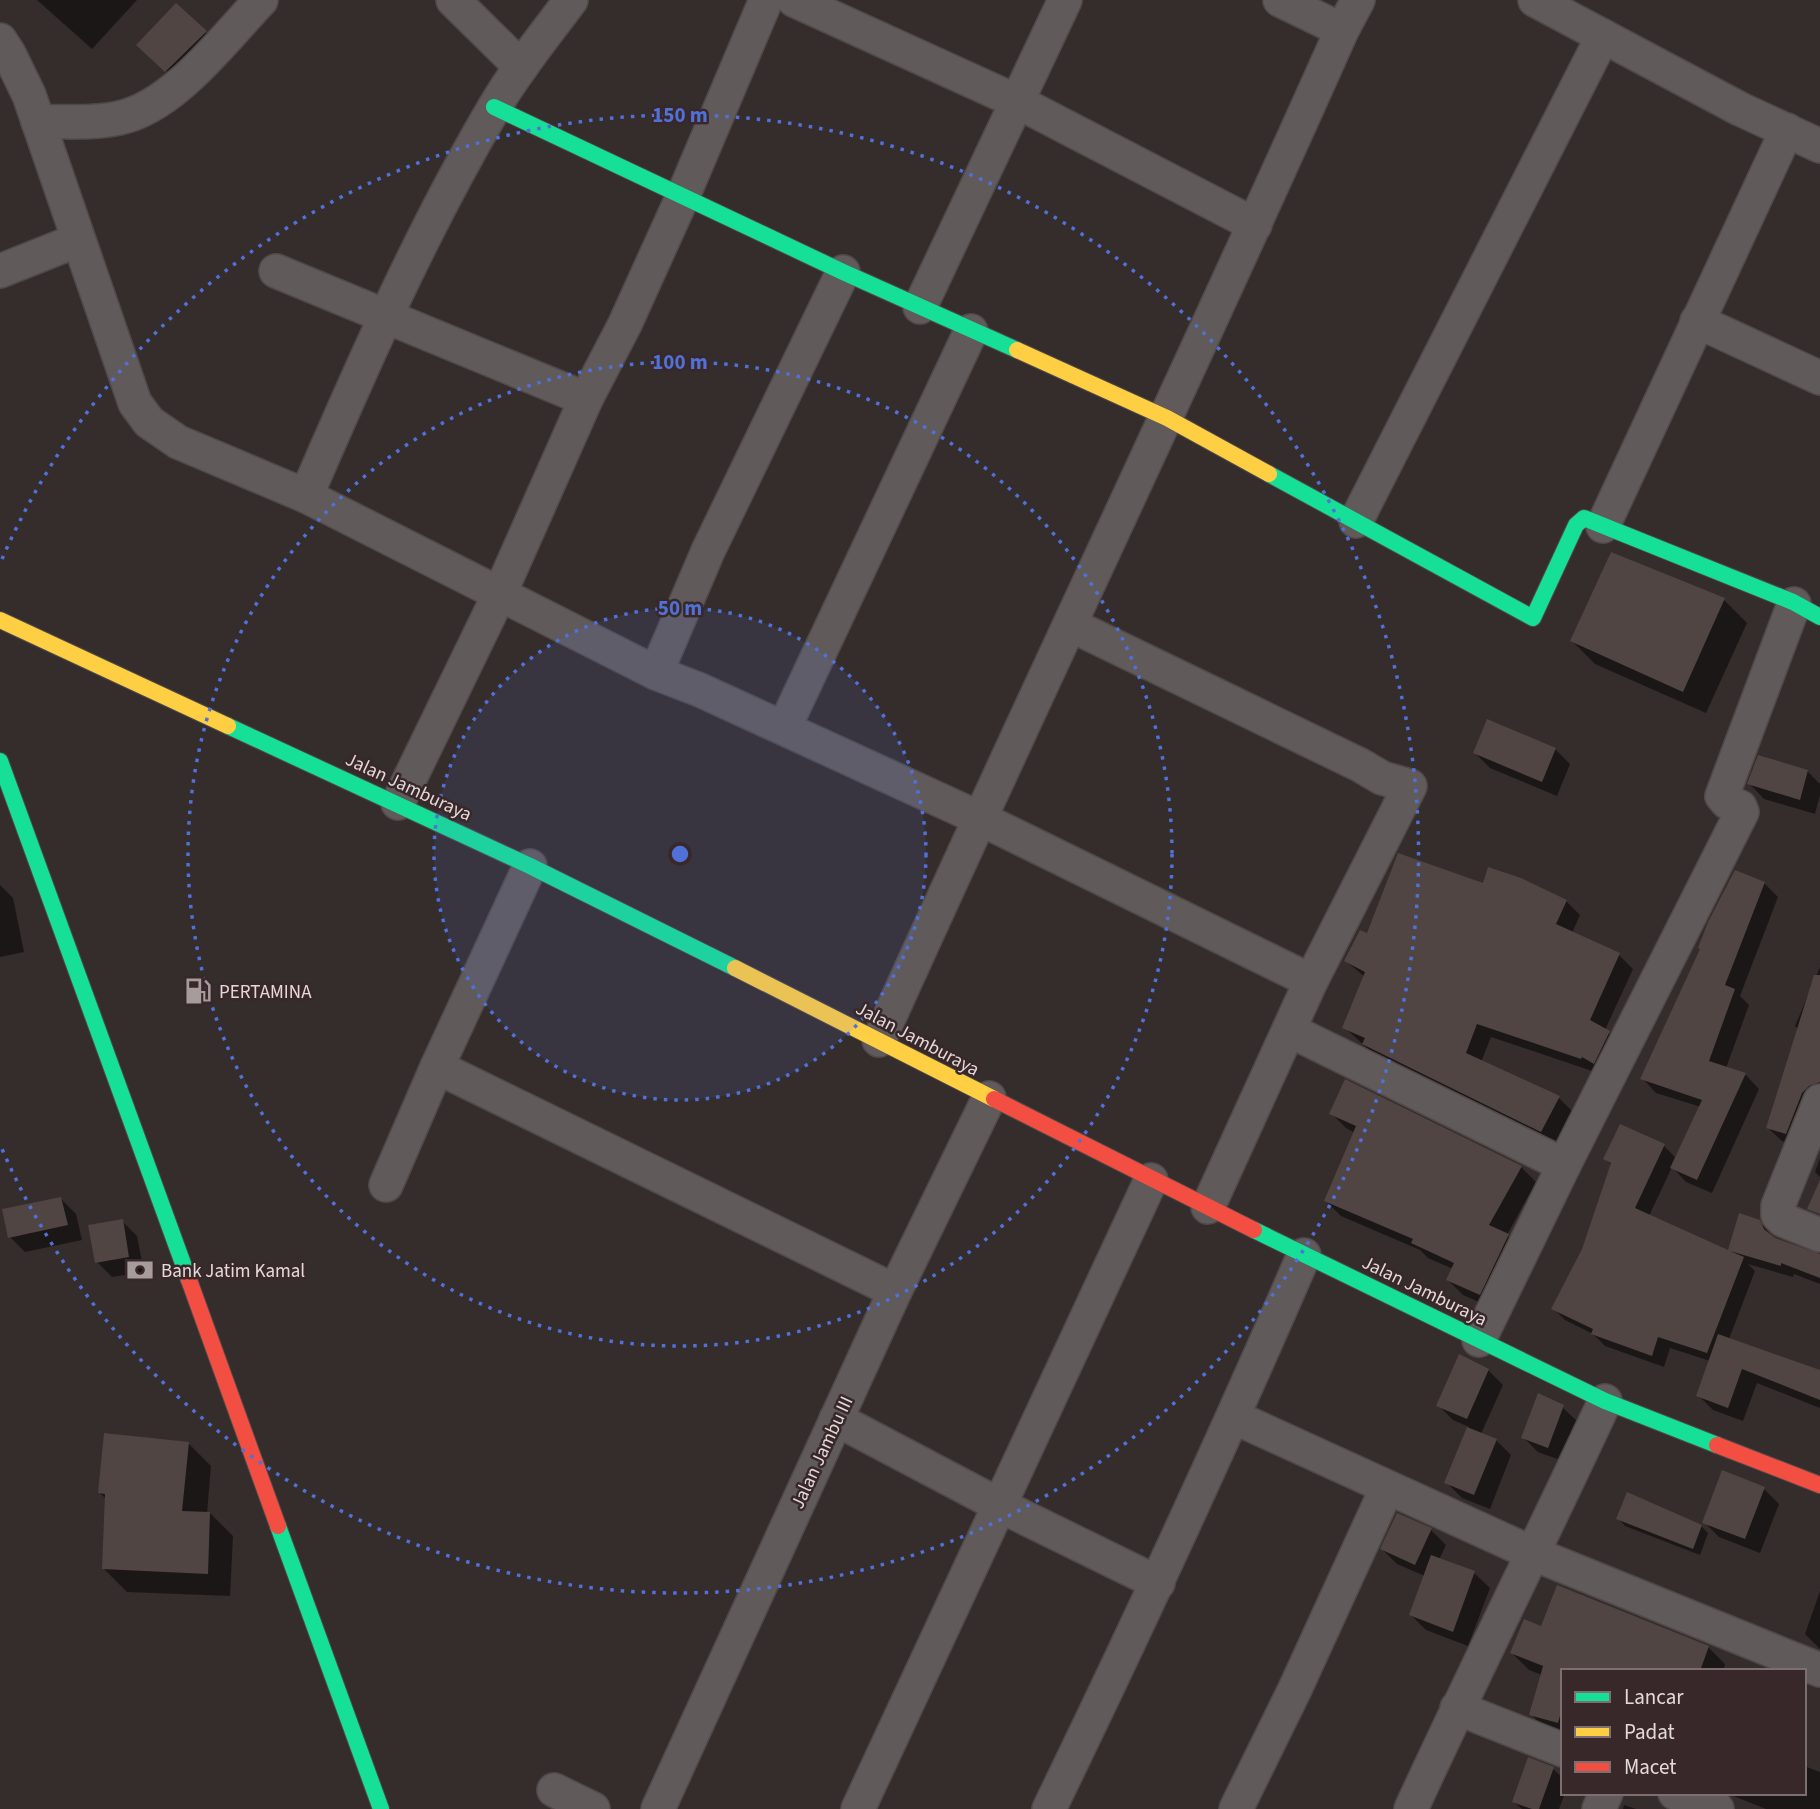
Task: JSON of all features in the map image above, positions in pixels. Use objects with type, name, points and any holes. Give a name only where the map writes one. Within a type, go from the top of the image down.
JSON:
[{"type":"main road","points":[[494,107],[971,331],[1167,418],[1533,618],[1576,524],[1584,518],[1807,611]]},
{"type":"main road","name":"Jalan Jamburaya","points":[[0,620],[530,866],[879,1040],[1151,1180],[1605,1401],[1820,1485]]},
{"type":"main road","points":[[0,761],[381,1809]]},
{"type":"street","points":[[38,122],[116,119],[139,112],[164,98],[182,82],[261,0]]},
{"type":"street","points":[[453,0],[522,67]]},
{"type":"street","points":[[306,496],[385,317],[494,107],[571,0]]},
{"type":"street","points":[[398,803],[500,593],[586,399],[625,324],[683,196],[766,0]]},
{"type":"street","points":[[794,0],[1016,102],[1255,225]]},
{"type":"street","points":[[920,307],[1065,0]]},
{"type":"street","points":[[1280,0],[1342,30]]},
{"type":"street","points":[[879,1040],[979,817],[1071,625],[1358,0]]},
{"type":"street","points":[[1535,0],[1820,146]]},
{"type":"street","points":[[1356,521],[1603,36]]},
{"type":"street","points":[[0,40],[18,70],[135,402],[149,422],[178,442],[306,496],[656,673],[700,690],[979,817],[1311,981]]},
{"type":"street","points":[[1603,526],[1787,130]]},
{"type":"street","points":[[0,271],[78,240]]},
{"type":"street","points":[[276,271],[586,399]]},
{"type":"street","points":[[656,673],[708,551],[844,272]]},
{"type":"street","points":[[1697,321],[1820,378]]},
{"type":"street","points":[[784,728],[971,331]]},
{"type":"street","points":[[1479,1340],[1742,812],[1740,807],[1727,802],[1722,796],[1807,611]]},
{"type":"street","points":[[1071,625],[1382,778],[1410,786],[1311,981],[1208,1207]]},
{"type":"street","points":[[386,1185],[530,866]]},
{"type":"street","points":[[1289,1030],[1564,1165]]},
{"type":"street","points":[[437,1068],[895,1291]]},
{"type":"street","name":"Jalan Jambu III","points":[[658,1809],[895,1291],[989,1098]]},
{"type":"street","points":[[1820,1101],[1778,1206],[1778,1215],[1783,1220],[1820,1235]]},
{"type":"street","points":[[858,1809],[1151,1180]]},
{"type":"street","points":[[1049,1809],[1158,1583],[1304,1255]]},
{"type":"street","points":[[1411,1809],[1605,1401]]},
{"type":"street","points":[[1234,1417],[1534,1554],[1820,1670]]},
{"type":"street","points":[[836,1419],[999,1505],[1158,1583]]},
{"type":"street","points":[[1236,1809],[1295,1689],[1387,1488]]},
{"type":"street","points":[[1457,1708],[1561,1749]]},
{"type":"street","points":[[554,1790],[593,1809]]},
{"type":"street","points":[[1680,1795],[1717,1809]]},
{"type":"building","points":[[176,3],[207,31],[165,72],[136,45]]},
{"type":"building","points":[[1611,552],[1725,598],[1683,692],[1570,641]]},
{"type":"building","points":[[1487,719],[1556,748],[1542,782],[1473,753]]},
{"type":"building","points":[[1758,755],[1808,770],[1800,800],[1747,784]]},
{"type":"building","points":[[1398,853],[1483,883],[1488,867],[1521,878],[1567,900],[1556,924],[1620,953],[1590,1020],[1610,1031],[1594,1064],[1582,1057],[1581,1059],[1477,1024],[1466,1053],[1560,1096],[1541,1132],[1362,1044],[1365,1038],[1342,1028],[1365,972],[1344,961],[1360,930],[1367,933]]},
{"type":"building","points":[[1735,870],[1765,882],[1725,985],[1735,989],[1709,1061],[1746,1073],[1697,1180],[1670,1168],[1702,1100],[1640,1079],[1700,949],[1698,948],[1708,922]]},
{"type":"building","points":[[1814,975],[1820,975],[1820,1082],[1809,1086],[1802,1093],[1786,1134],[1766,1128]]},
{"type":"building","points":[[1345,1079],[1522,1166],[1489,1225],[1509,1234],[1480,1295],[1446,1280],[1454,1263],[1411,1243],[1413,1239],[1324,1201],[1356,1126],[1329,1114]]},
{"type":"building","points":[[1620,1124],[1665,1144],[1635,1208],[1728,1250],[1739,1213],[1760,1220],[1764,1229],[1775,1238],[1820,1254],[1820,1278],[1781,1263],[1781,1266],[1730,1251],[1744,1257],[1707,1353],[1658,1337],[1652,1356],[1591,1334],[1593,1329],[1551,1309],[1582,1249],[1611,1163],[1603,1159]]},
{"type":"building","points":[[1820,1180],[1820,1214],[1807,1209]]},
{"type":"building","points":[[61,1197],[68,1225],[8,1238],[2,1209]]},
{"type":"building","points":[[123,1219],[129,1257],[95,1263],[88,1225]]},
{"type":"building","points":[[1718,1334],[1820,1370],[1820,1400],[1742,1369],[1728,1408],[1696,1396]]},
{"type":"building","points":[[1459,1354],[1489,1369],[1467,1419],[1436,1406]]},
{"type":"building","points":[[1538,1393],[1564,1405],[1548,1448],[1521,1438]]},
{"type":"building","points":[[1467,1427],[1497,1439],[1474,1495],[1444,1483]]},
{"type":"building","points":[[104,1433],[189,1442],[182,1511],[210,1512],[208,1574],[102,1569],[105,1494],[98,1493]]},
{"type":"building","points":[[1722,1470],[1765,1487],[1745,1539],[1702,1523]]},
{"type":"building","points":[[1627,1492],[1702,1525],[1693,1549],[1616,1519]]},
{"type":"building","points":[[1397,1513],[1432,1528],[1415,1565],[1380,1549]]},
{"type":"building","points":[[1431,1555],[1475,1571],[1453,1632],[1409,1615]]},
{"type":"building","points":[[1557,1585],[1709,1646],[1701,1669],[1561,1669],[1561,1712],[1558,1723],[1529,1715],[1543,1666],[1510,1653],[1524,1619],[1541,1626]]},
{"type":"building","points":[[1528,1757],[1554,1767],[1539,1809],[1512,1802]]},
{"type":"traffic: fast","points":[[494,107],[843,272],[1017,350]]},
{"type":"traffic: fast","points":[[1269,474],[1533,618],[1576,525],[1584,518],[1793,602],[1820,617]]},
{"type":"traffic: fast","points":[[228,726],[530,866],[735,968]]},
{"type":"traffic: fast","points":[[0,761],[189,1280]]},
{"type":"traffic: fast","points":[[1254,1230],[1605,1401],[1717,1445]]},
{"type":"traffic: fast","points":[[278,1526],[381,1809]]},
{"type":"traffic: slow","points":[[1017,350],[1167,418],[1269,474]]},
{"type":"traffic: slow","points":[[0,620],[228,726]]},
{"type":"traffic: slow","points":[[735,968],[994,1099]]},
{"type":"traffic: jam","points":[[994,1099],[1254,1230]]},
{"type":"traffic: jam","points":[[189,1280],[278,1526]]},
{"type":"traffic: jam","points":[[1717,1445],[1820,1485]]},
{"type":"place","name":"PERTAMINA","points":[[198,991]]},
{"type":"place","name":"Bank Jatim Kamal","points":[[140,1270]]}]
